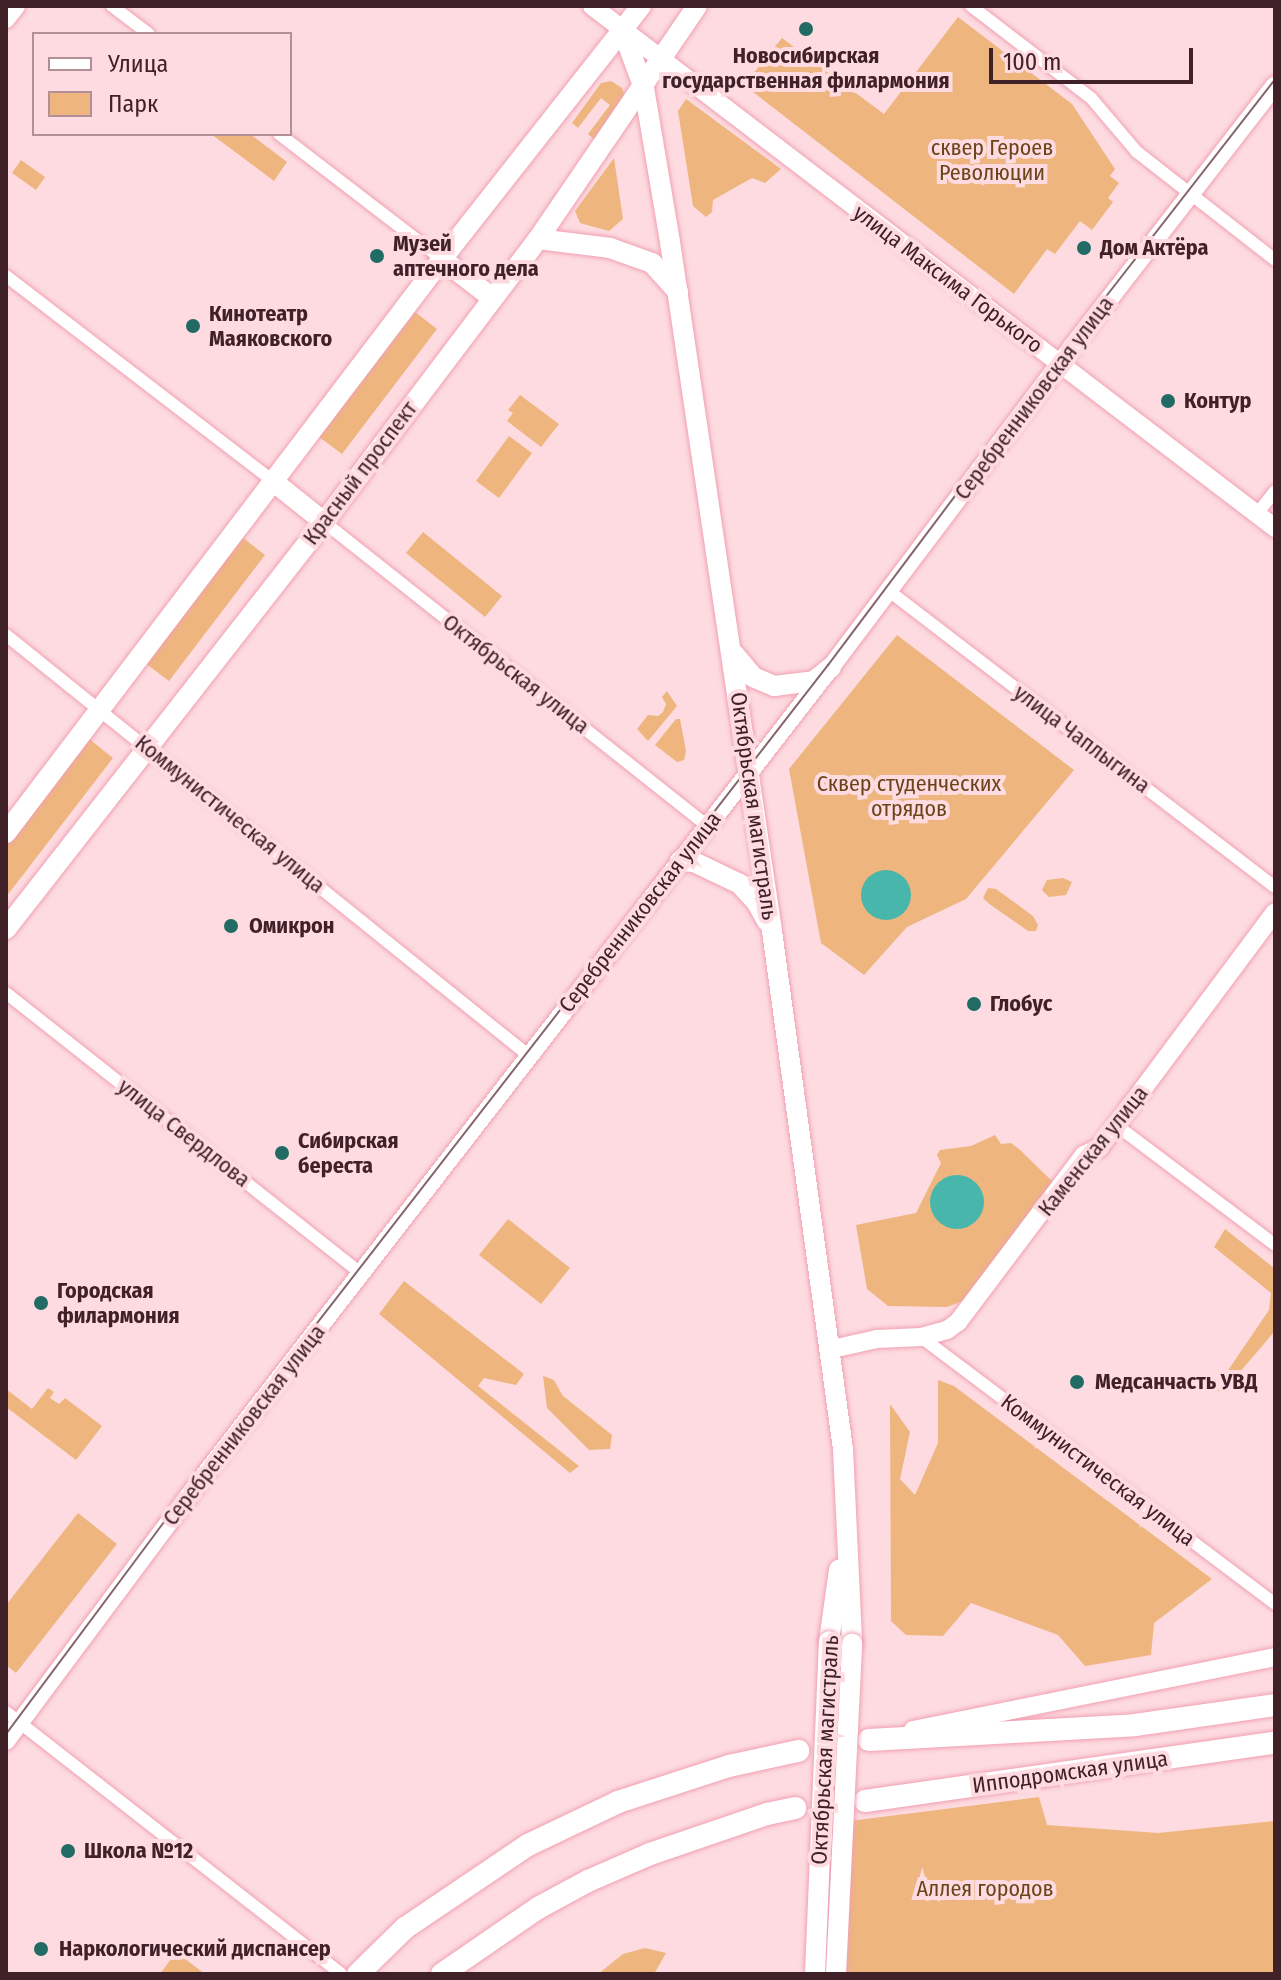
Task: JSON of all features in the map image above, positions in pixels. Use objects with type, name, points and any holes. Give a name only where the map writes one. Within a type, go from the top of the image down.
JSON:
[{"type":"highway","name":"Ипподромская улица","points":[[869,1740],[1135,1725],[1275,1705]]},
{"type":"highway","name":"Ипподромская улица","points":[[865,1801],[1275,1743]]},
{"type":"highway","points":[[358,1974],[405,1928],[528,1845],[618,1802],[729,1766],[798,1751]]},
{"type":"highway","points":[[442,1974],[527,1915],[588,1881],[650,1854],[767,1814],[795,1808]]},
{"type":"main road","points":[[6,833],[442,259],[641,6]]},
{"type":"main road","name":"Красный проспект","points":[[6,929],[324,522],[491,297],[538,239],[644,88],[697,6]]},
{"type":"main road","name":"Октябрьская магистраль","points":[[622,29],[644,88],[678,292],[832,1349],[843,1449],[852,1643],[836,1974]]},
{"type":"main road","points":[[538,239],[610,248],[652,263],[678,292]]},
{"type":"main road","points":[[442,259],[491,297]]},
{"type":"main road","points":[[274,482],[324,522]]},
{"type":"main road","points":[[730,647],[739,664],[753,677],[774,686],[814,681],[831,667]]},
{"type":"main road","points":[[680,861],[694,862],[740,884],[757,903],[772,931]]},
{"type":"main road","name":"Октябрьская магистраль","points":[[815,1974],[829,1641],[845,1527]]},
{"type":"street","points":[[6,19],[16,6]]},
{"type":"street","points":[[112,6],[146,32]]},
{"type":"street","points":[[592,6],[622,29]]},
{"type":"street","points":[[971,6],[1091,98],[1137,152],[1275,260]]},
{"type":"street","name":"улица Максима Горького","points":[[622,29],[1275,528]]},
{"type":"street","name":"Серебренниковская улица","points":[[6,1741],[13,1718],[750,772],[1275,85]]},
{"type":"street","points":[[282,136],[442,259]]},
{"type":"street","points":[[6,276],[274,482]]},
{"type":"street","points":[[1257,514],[1275,491]]},
{"type":"street","name":"Октябрьская улица","points":[[324,522],[707,826]]},
{"type":"street","name":"улица Чаплыгина","points":[[889,591],[1275,887]]},
{"type":"street","name":"Коммунистическая улица","points":[[6,635],[528,1055]]},
{"type":"street","name":"Каменская улица","points":[[832,1349],[877,1339],[921,1337],[947,1330],[967,1313],[1084,1155],[1099,1148],[1275,912]]},
{"type":"street","name":"улица Свердлова","points":[[6,993],[361,1273]]},
{"type":"street","points":[[1116,1125],[1275,1245]]},
{"type":"street","name":"Коммунистическая улица","points":[[921,1337],[1275,1604]]},
{"type":"street","points":[[869,1740],[1275,1657]]},
{"type":"street","points":[[13,1718],[341,1974]]},
{"type":"green space","name":"сквер Героев Революции","points":[[958,17],[1072,104],[1115,169],[1110,176],[1119,183],[1108,198],[1113,202],[1092,230],[1080,221],[1055,254],[1047,249],[1014,294],[744,85],[782,38],[884,114]]},
{"type":"green space","points":[[611,81],[622,88],[625,97],[595,140],[588,134],[610,105],[601,98],[578,128],[572,123],[601,83]]},
{"type":"green space","points":[[686,99],[781,169],[765,183],[752,178],[713,200],[712,212],[706,217],[693,206],[678,111]]},
{"type":"green space","points":[[214,136],[253,136],[287,162],[274,181]]},
{"type":"green space","points":[[614,158],[623,219],[609,231],[580,223],[575,211]]},
{"type":"green space","points":[[21,160],[45,177],[36,190],[12,173]]},
{"type":"green space","points":[[415,312],[437,329],[342,454],[319,437]]},
{"type":"green space","points":[[520,395],[559,424],[541,447],[507,421],[513,413],[508,410]]},
{"type":"green space","points":[[509,436],[532,453],[499,498],[476,481]]},
{"type":"green space","points":[[423,532],[502,596],[485,617],[406,553]]},
{"type":"green space","points":[[242,537],[265,555],[169,681],[145,663]]},
{"type":"green space","name":"Сквер студенческих отрядов","points":[[897,635],[1074,770],[966,899],[907,927],[864,975],[821,943],[789,769]]},
{"type":"green space","points":[[667,691],[677,706],[648,741],[637,729],[648,715],[658,716],[663,712],[666,704],[662,697]]},
{"type":"green space","points":[[676,719],[680,719],[686,751],[684,760],[677,762],[655,745]]},
{"type":"green space","points":[[88,738],[113,758],[6,897],[6,845]]},
{"type":"green space","points":[[1063,878],[1072,882],[1066,895],[1049,897],[1042,890],[1047,880]]},
{"type":"green space","points":[[988,888],[996,889],[1033,916],[1038,925],[1036,931],[1028,931],[988,903],[983,898]]},
{"type":"green space","points":[[995,1135],[1001,1144],[1011,1143],[1019,1149],[1053,1182],[978,1295],[947,1307],[888,1306],[867,1289],[856,1225],[916,1213],[941,1163],[937,1155],[940,1150],[971,1146]],"holes":[[[957,1175],[973,1224],[957,1229],[940,1181]]]},
{"type":"green space","points":[[508,1219],[570,1268],[541,1304],[479,1255]]},
{"type":"green space","points":[[1225,1229],[1275,1269],[1275,1331],[1221,1394],[1216,1388],[1269,1310],[1271,1293],[1214,1247]]},
{"type":"green space","points":[[404,1281],[524,1374],[516,1385],[484,1378],[478,1386],[579,1466],[570,1473],[379,1314]]},
{"type":"green space","points":[[543,1376],[554,1380],[563,1396],[612,1435],[610,1449],[589,1450],[547,1408]]},
{"type":"green space","points":[[938,1380],[954,1386],[1212,1579],[1154,1623],[1151,1655],[1085,1666],[1058,1635],[971,1603],[943,1636],[906,1635],[891,1621],[890,1404],[910,1432],[900,1479],[915,1495],[938,1443]]},
{"type":"green space","points":[[48,1388],[54,1392],[50,1398],[59,1404],[65,1398],[102,1426],[76,1460],[6,1407],[6,1389],[32,1409]]},
{"type":"green space","points":[[78,1513],[117,1544],[16,1673],[6,1665],[6,1605]]},
{"type":"green space","name":"Аллея городов","points":[[1039,1797],[1047,1825],[1158,1833],[1275,1821],[1275,1974],[817,1974],[826,1824]]},
{"type":"green space","points":[[645,1948],[666,1953],[654,1974],[598,1974],[623,1954]]},
{"type":"green space","points":[[176,1952],[205,1974],[160,1974]]},
{"type":"water","points":[[886,870],[904,877],[911,895],[904,913],[886,920],[868,913],[861,895],[868,877]]},
{"type":"water","points":[[957,1175],[976,1183],[984,1202],[976,1221],[957,1229],[938,1221],[930,1202],[938,1183]]},
{"type":"tram line","points":[[6,1734],[196,1479],[828,665],[1069,344],[1275,79]]},
{"type":"place","name":"Новосибирская государственная филармония","points":[[806,29]]},
{"type":"place","name":"Дом Актёра","points":[[1084,248]]},
{"type":"place","name":"Музей аптечного дела","points":[[377,256]]},
{"type":"place","name":"Кинотеатр Маяковского","points":[[193,326]]},
{"type":"place","name":"Контур","points":[[1168,401]]},
{"type":"place","name":"Омикрон","points":[[231,926]]},
{"type":"place","name":"Глобус","points":[[974,1004]]},
{"type":"place","name":"Сибирская береста","points":[[282,1153]]},
{"type":"place","name":"Городская филармония","points":[[41,1303]]},
{"type":"place","name":"Медсанчасть УВД","points":[[1077,1382]]},
{"type":"place","name":"Школа №12","points":[[68,1851]]},
{"type":"place","name":"Наркологический диспансер","points":[[41,1949]]}]
